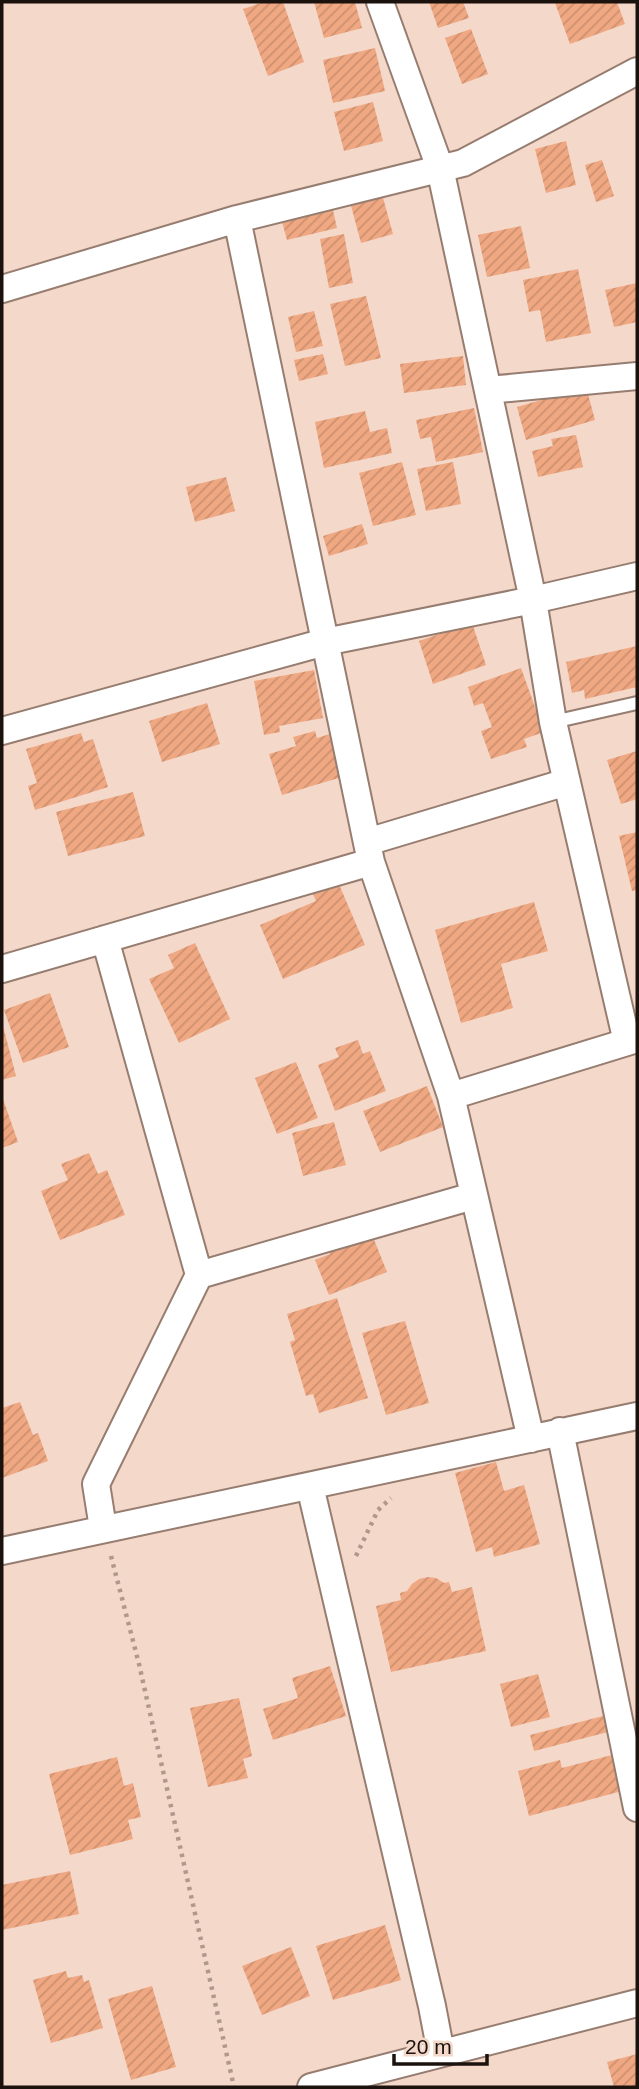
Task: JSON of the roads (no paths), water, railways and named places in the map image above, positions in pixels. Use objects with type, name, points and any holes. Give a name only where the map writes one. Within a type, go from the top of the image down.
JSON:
[{"type":"street","points":[[380,2],[440,168],[533,600],[553,722],[632,1041],[451,1096]]},
{"type":"street","points":[[2,289],[237,219],[463,163],[637,71]]},
{"type":"street","points":[[237,219],[369,852],[451,1096],[531,1438]]},
{"type":"street","points":[[488,390],[637,376]]},
{"type":"street","points":[[2,731],[325,642],[637,576]]},
{"type":"street","points":[[2,969],[105,939],[369,852],[567,782]]},
{"type":"street","points":[[103,1528],[96,1484],[199,1275],[105,939]]},
{"type":"street","points":[[199,1275],[473,1196]]},
{"type":"street","points":[[2,1550],[637,1416]]},
{"type":"street","points":[[560,1431],[628,1721],[637,1808]]},
{"type":"street","points":[[310,1486],[441,2053]]},
{"type":"street","points":[[311,2087],[372,2080],[441,2053],[637,2003]]},
{"type":"lane","points":[[553,722],[637,703]]}]
